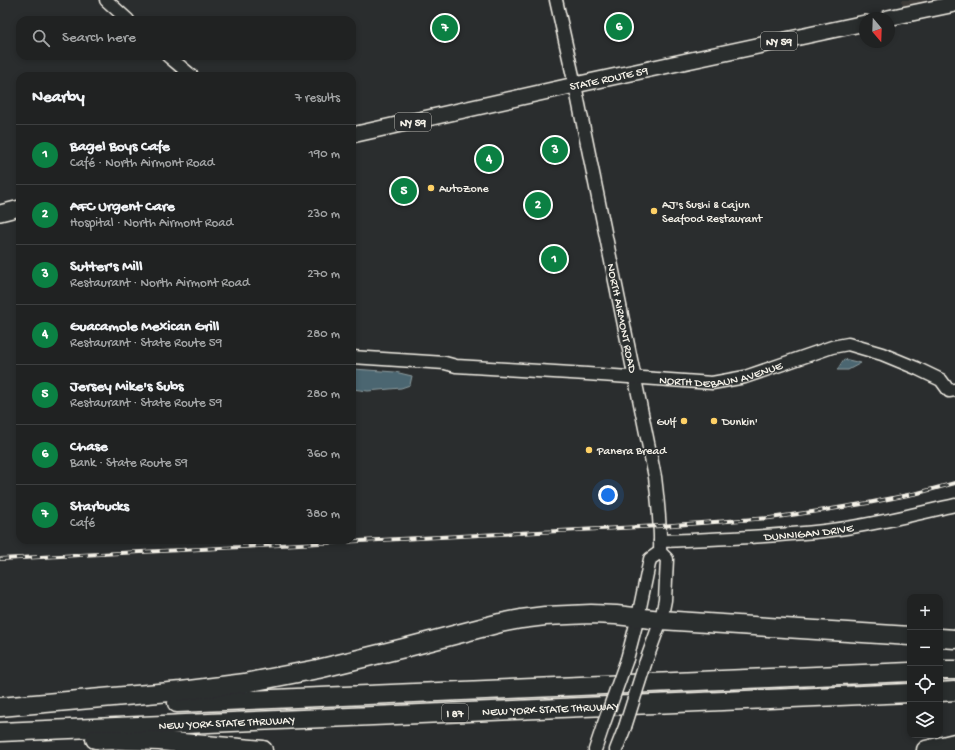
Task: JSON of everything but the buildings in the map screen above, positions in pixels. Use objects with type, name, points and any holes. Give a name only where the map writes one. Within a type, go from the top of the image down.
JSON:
[{"type":"highway","points":[[0,709],[181,691],[245,683],[339,664],[423,644],[485,626],[521,619],[569,614],[616,615],[661,620],[907,636]]},
{"type":"highway","points":[[943,638],[955,639]]},
{"type":"highway","points":[[943,670],[955,670]]},
{"type":"highway","name":"NEW YORK STATE THRUWAY","points":[[0,709],[907,672]]},
{"type":"highway","points":[[943,692],[955,691]]},
{"type":"highway","name":"NEW YORK STATE THRUWAY","points":[[0,732],[907,693]]},
{"type":"highway","points":[[0,737],[159,741],[263,750]]},
{"type":"highway","points":[[926,750],[955,743]]},
{"type":"main road","points":[[895,17],[955,4]]},
{"type":"main road","name":"STATE ROUTE 59","points":[[356,134],[575,85],[859,24]]},
{"type":"main road","points":[[0,213],[16,209]]},
{"type":"street","points":[[106,0],[124,16]]},
{"type":"street","name":"NORTH AIRMONT ROAD","points":[[556,0],[575,85],[655,477],[658,501],[660,546],[667,559],[665,600],[661,620],[616,750]]},
{"type":"street","points":[[173,60],[187,72]]},
{"type":"street","name":"NORTH DEBAUN AVENUE","points":[[356,356],[445,362],[456,366],[712,383],[745,377],[832,347],[848,344],[882,354],[916,368],[940,380],[949,391],[955,390]]},
{"type":"street","name":"DUNNIGAN DRIVE","points":[[660,546],[719,539],[766,537],[825,531],[876,523],[955,505]]},
{"type":"street","points":[[595,750],[627,659],[638,618],[650,559],[660,546]]},
{"type":"shaded area","points":[[902,0],[945,0],[903,9]]},
{"type":"water","points":[[844,359],[861,363],[848,370],[837,370]]},
{"type":"water","points":[[356,369],[395,372],[412,376],[410,385],[401,388],[368,391],[356,390]]},
{"type":"railway","points":[[356,541],[660,526],[770,518],[868,503],[918,493],[955,483]]},
{"type":"railway","points":[[0,559],[300,544]]},
{"type":"place","name":"Chase","points":[[619,27]]},
{"type":"place","name":"Starbucks","points":[[445,28]]},
{"type":"place","name":"Sutter's Mill","points":[[555,150]]},
{"type":"place","name":"Guacamole Mexican Grill","points":[[489,159]]},
{"type":"place","name":"AutoZone","points":[[431,188]]},
{"type":"place","name":"Jersey Mike's Subs","points":[[404,191]]},
{"type":"place","name":"AFC Urgent Care","points":[[538,205]]},
{"type":"place","name":"AJ's Sushi & Cajun Seafood Restaurant","points":[[654,211]]},
{"type":"place","name":"Bagel Boys Cafe","points":[[554,259]]},
{"type":"place","name":"Gulf","points":[[684,421]]},
{"type":"place","name":"Dunkin'","points":[[714,421]]},
{"type":"place","name":"Panera Bread","points":[[589,450]]}]
